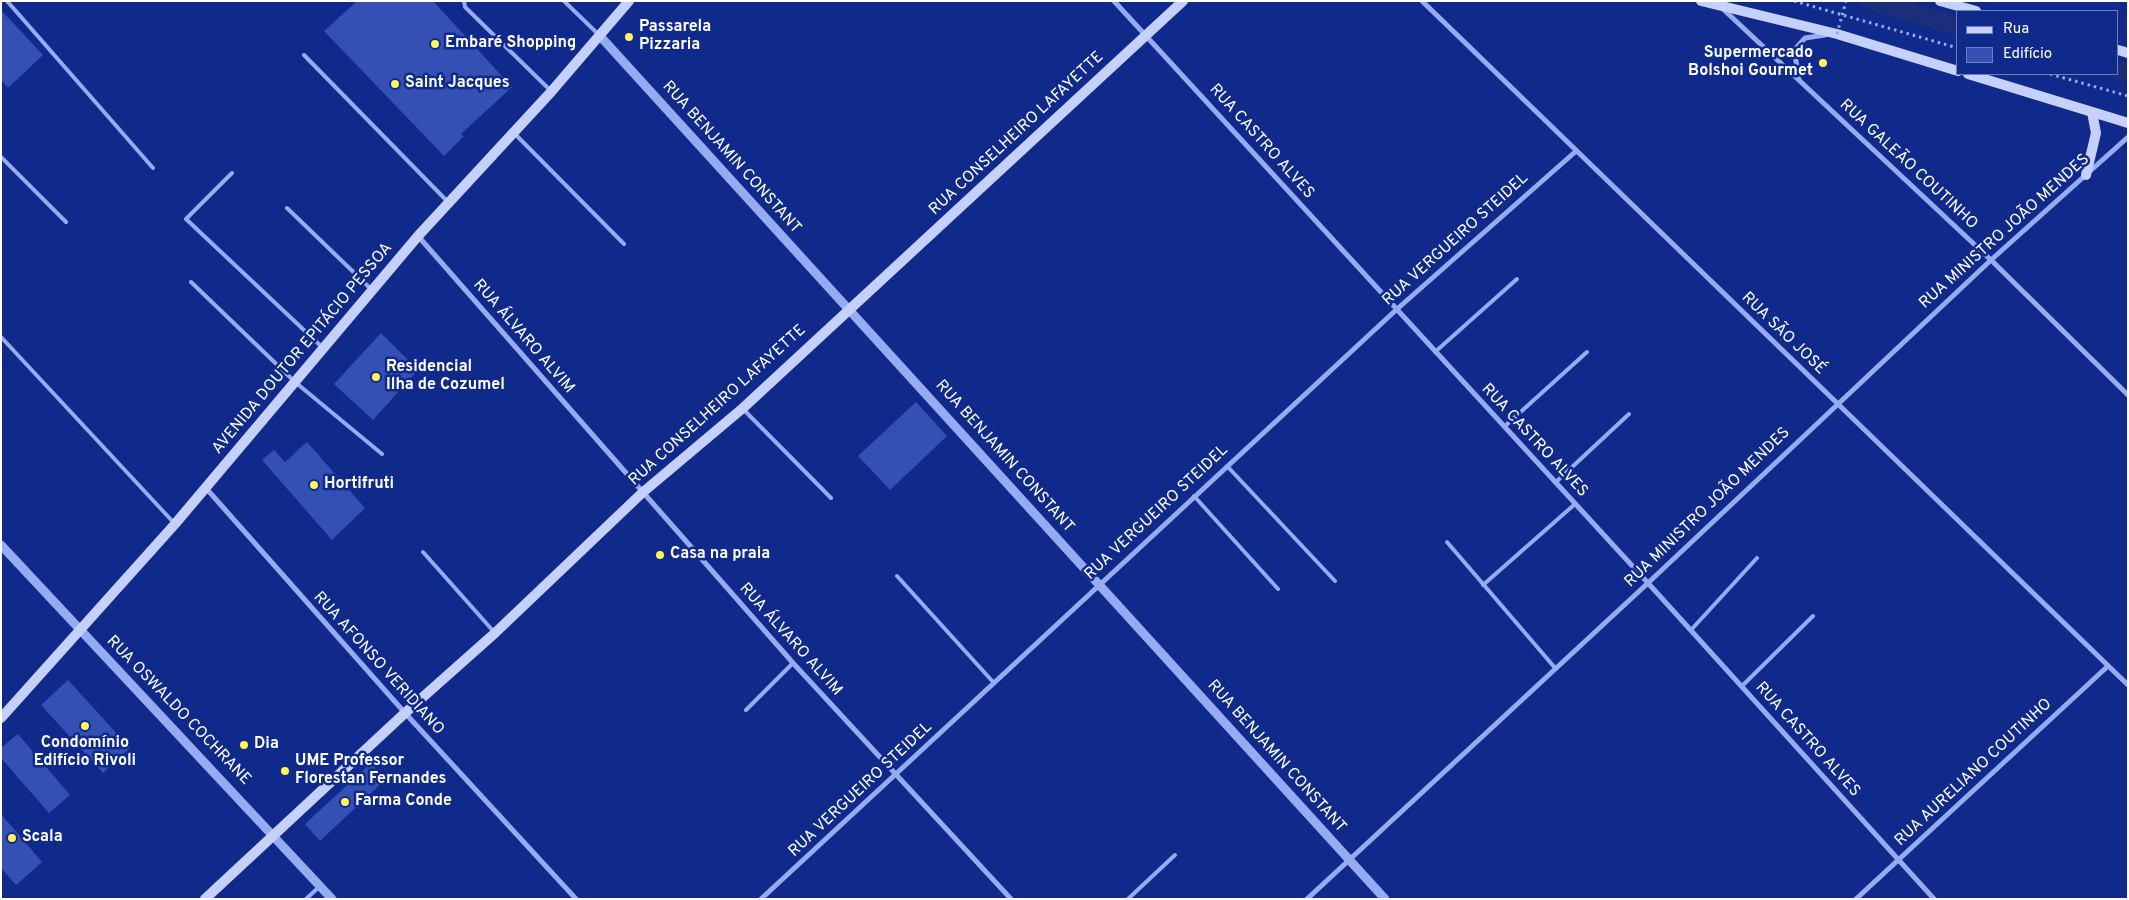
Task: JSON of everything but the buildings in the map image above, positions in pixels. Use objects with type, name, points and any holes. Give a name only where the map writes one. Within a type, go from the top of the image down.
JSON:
[{"type":"main road","name":"AVENIDA DOUTOR EPITÁCIO PESSOA","points":[[1,718],[175,524],[325,349],[418,236],[450,204],[551,92],[629,1]]},
{"type":"main road","name":"RUA CONSELHEIRO LAFAYETTE","points":[[205,899],[405,713],[495,633],[642,493],[743,408],[1183,1]]},
{"type":"main road","points":[[1700,1],[1837,34],[1956,70]]},
{"type":"main road","points":[[1940,1],[1972,10]]},
{"type":"main road","points":[[1971,75],[2128,123]]},
{"type":"main road","points":[[2086,175],[2096,133],[2092,112]]},
{"type":"street","name":"RUA CASTRO ALVES","points":[[1114,1],[1556,482],[1934,899]]},
{"type":"street","name":"RUA SÃO JOSÉ","points":[[1422,1],[1575,152],[2128,685]]},
{"type":"street","name":"RUA GALEÃO COUTINHO","points":[[1721,7],[1991,260],[2128,395]]},
{"type":"street","points":[[1800,81],[1795,55],[1796,47],[1805,38],[1837,34]]},
{"type":"street","name":"RUA BENJAMIN CONSTANT","points":[[600,36],[1384,899]]},
{"type":"street","name":"RUA MINISTRO JOÃO MENDES","points":[[1308,899],[1648,583],[1837,403],[1991,260],[2128,137]]},
{"type":"street","name":"RUA VERGUEIRO STEIDEL","points":[[761,899],[896,775],[1098,584],[1396,310],[1575,152]]},
{"type":"street","name":"RUA ÁLVARO ALVIM","points":[[418,236],[793,663],[1011,899]]},
{"type":"street","name":"RUA AFONSO VERIDIANO","points":[[205,487],[405,713],[576,899]]},
{"type":"street","name":"RUA OSWALDO COCHRANE","points":[[1,545],[274,834],[332,899]]},
{"type":"street","name":"RUA AURELIANO COUTINHO","points":[[1856,899],[2108,666]]},
{"type":"lane","points":[[7,1],[153,168]]},
{"type":"lane","points":[[464,1],[465,7],[551,92]]},
{"type":"lane","points":[[564,1],[600,36]]},
{"type":"lane","points":[[304,55],[450,204]]},
{"type":"lane","points":[[513,132],[624,244]]},
{"type":"lane","points":[[1,157],[66,222]]},
{"type":"lane","points":[[232,174],[186,219],[325,349]]},
{"type":"lane","points":[[288,208],[372,291]]},
{"type":"lane","points":[[1435,352],[1517,278]]},
{"type":"lane","points":[[191,282],[295,382],[382,454]]},
{"type":"lane","points":[[1,337],[175,524]]},
{"type":"lane","points":[[1504,427],[1587,352]]},
{"type":"lane","points":[[743,408],[831,498]]},
{"type":"lane","points":[[1556,482],[1629,414]]},
{"type":"lane","points":[[1227,466],[1335,581]]},
{"type":"lane","points":[[1194,496],[1278,589]]},
{"type":"lane","points":[[1483,585],[1575,504]]},
{"type":"lane","points":[[1446,542],[1556,669]]},
{"type":"lane","points":[[423,552],[495,633]]},
{"type":"lane","points":[[1691,630],[1757,558]]},
{"type":"lane","points":[[896,576],[994,683]]},
{"type":"lane","points":[[1742,686],[1813,616]]},
{"type":"lane","points":[[746,710],[793,663]]},
{"type":"lane","points":[[1128,899],[1175,855]]},
{"type":"lane","points":[[306,899],[320,886]]},
{"type":"path","points":[[1794,1],[1956,47]]},
{"type":"path","points":[[1837,34],[1846,1]]},
{"type":"path","points":[[2054,75],[2128,96]]},
{"type":"waterway","points":[[1871,1],[1956,25]]},
{"type":"waterway","points":[[2119,71],[2123,72]]},
{"type":"place","name":"Passarela Pizzaria","points":[[629,37]]},
{"type":"place","name":"Embaré Shopping","points":[[435,44]]},
{"type":"place","name":"Supermercado Bolshoi Gourmet","points":[[1823,63]]},
{"type":"place","name":"Saint Jacques","points":[[395,84]]},
{"type":"place","name":"Residencial Ilha de Cozumel","points":[[376,377]]},
{"type":"place","name":"Hortifruti","points":[[314,485]]},
{"type":"place","name":"Casa na praia","points":[[660,555]]},
{"type":"place","name":"Condomínio Edifício Rivoli","points":[[85,726]]},
{"type":"place","name":"Dia","points":[[244,745]]},
{"type":"place","name":"UME Professor Florestan Fernandes","points":[[285,771]]},
{"type":"place","name":"Farma Conde","points":[[345,802]]},
{"type":"place","name":"Scala","points":[[12,838]]}]
